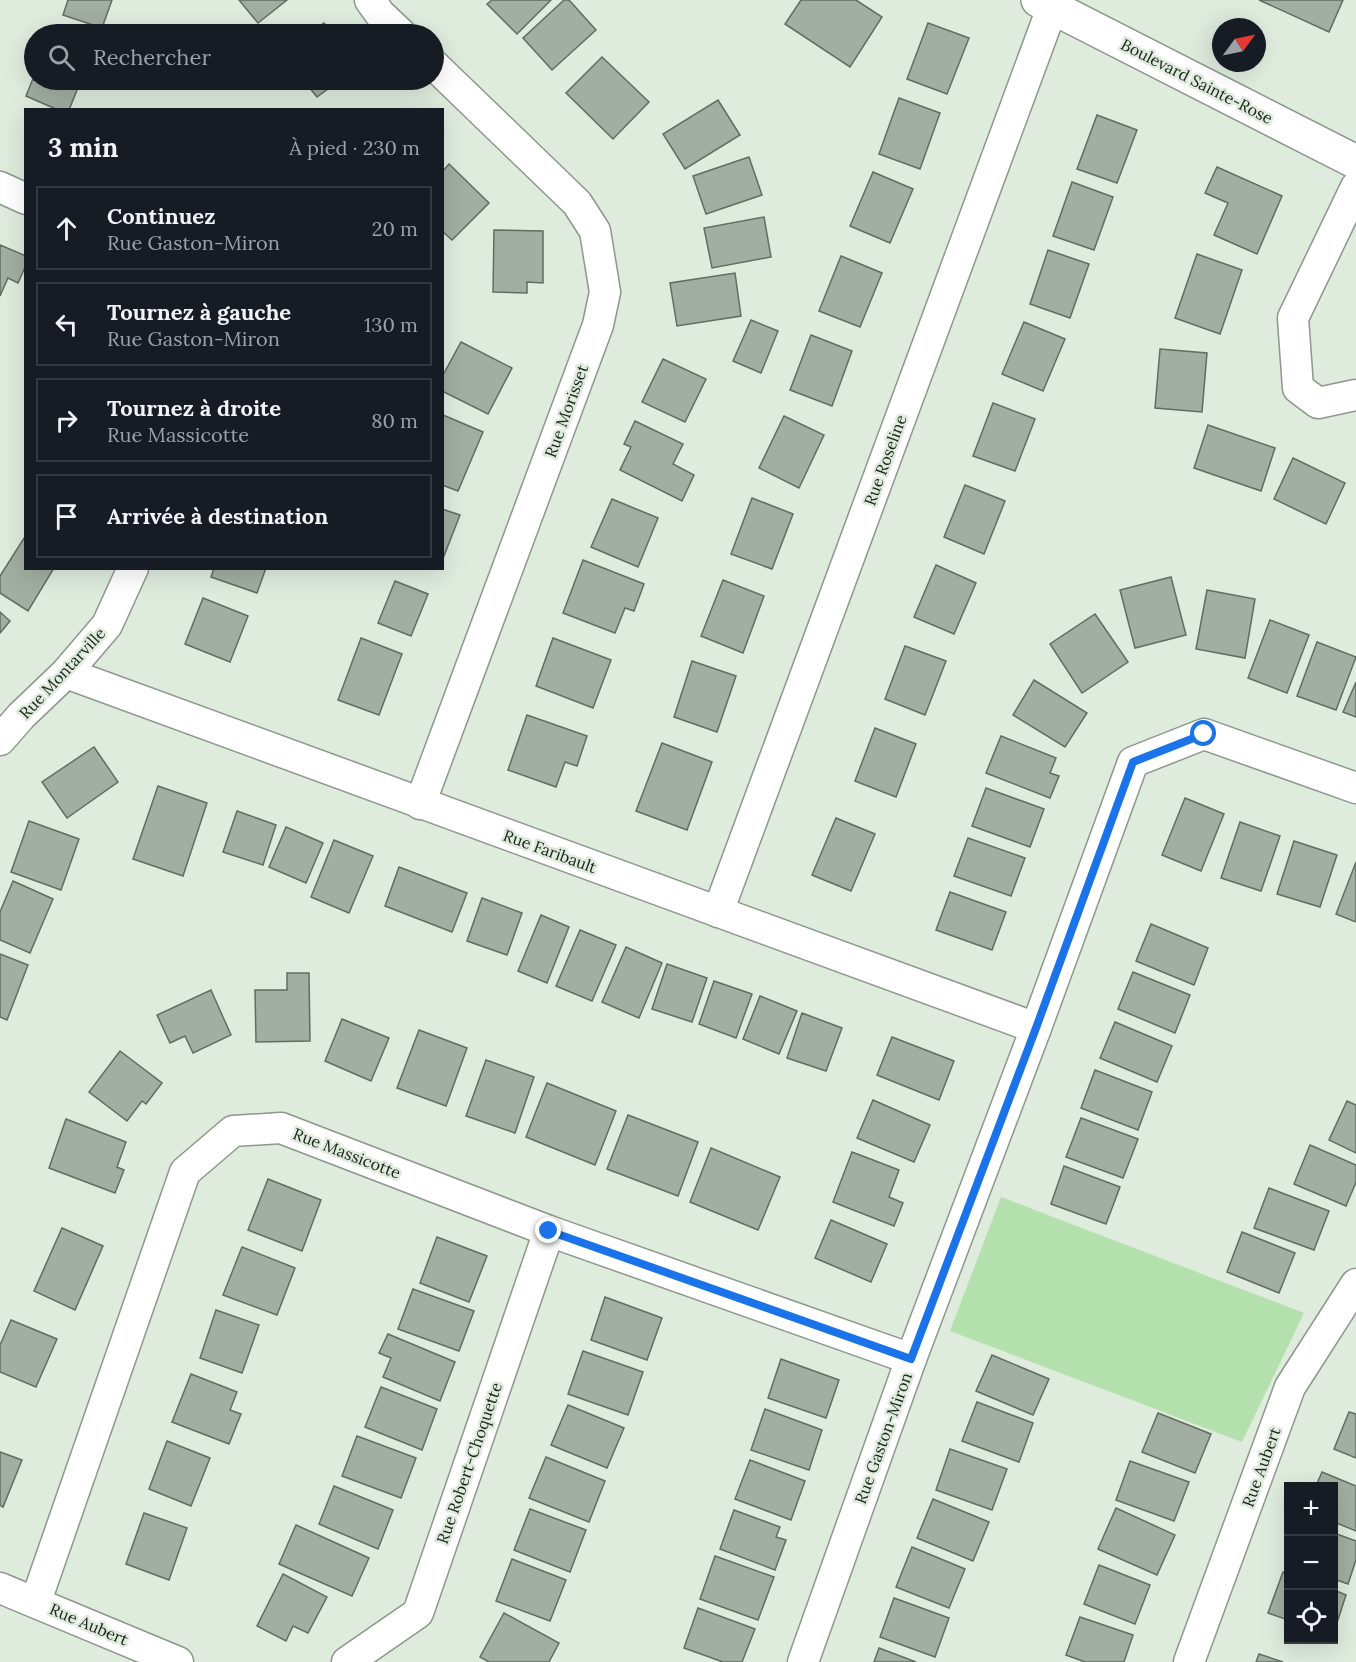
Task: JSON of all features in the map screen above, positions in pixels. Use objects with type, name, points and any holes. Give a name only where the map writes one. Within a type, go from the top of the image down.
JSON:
[{"type":"street","points":[[370,0],[390,24]]},
{"type":"street","name":"Boulevard Sainte-Rose","points":[[1045,4],[1356,162]]},
{"type":"street","name":"Rue Roseline","points":[[718,912],[1045,4]]},
{"type":"street","name":"Rue Morisset","points":[[420,804],[598,325],[605,292],[595,231],[578,203],[444,75]]},
{"type":"street","points":[[1356,187],[1293,318],[1298,388],[1318,403],[1356,395]]},
{"type":"street","points":[[0,188],[24,198]]},
{"type":"street","name":"Rue Montarville","points":[[0,740],[21,716],[66,673],[107,626],[132,570]]},
{"type":"street","name":"Rue Faribault","points":[[66,673],[1036,1028]]},
{"type":"street","name":"Rue Gaston-Miron","points":[[803,1662],[911,1359],[1133,762],[1204,734],[1356,788]]},
{"type":"street","name":"Rue Massicotte","points":[[36,1601],[185,1172],[232,1131],[281,1128],[549,1231],[911,1359]]},
{"type":"street","name":"Rue Robert-Choquette","points":[[347,1662],[418,1613],[549,1231]]},
{"type":"street","name":"Rue Aubert","points":[[1189,1662],[1290,1387],[1356,1284]]},
{"type":"street","name":"Rue Aubert","points":[[0,1588],[36,1601],[178,1662]]},
{"type":"green space","points":[[1001,1197],[1304,1313],[1242,1442],[950,1331]]},
{"type":"building","points":[[68,0],[112,0],[103,24],[90,24],[63,15]]},
{"type":"building","points":[[239,0],[287,0],[258,23]]},
{"type":"building","points":[[492,0],[551,0],[517,34],[487,4]]},
{"type":"building","points":[[564,0],[569,0],[596,30],[552,70],[523,38]]},
{"type":"building","points":[[801,0],[856,0],[882,17],[850,67],[785,24]]},
{"type":"building","points":[[1259,0],[1343,0],[1329,32]]},
{"type":"building","points":[[928,23],[969,38],[947,94],[907,79]]},
{"type":"building","points":[[602,57],[649,102],[613,139],[566,93]]},
{"type":"building","points":[[28,90],[77,90],[70,108],[53,108],[26,96]]},
{"type":"building","points":[[311,90],[326,90],[317,97]]},
{"type":"building","points":[[899,98],[940,113],[920,169],[879,154]]},
{"type":"building","points":[[718,100],[740,135],[685,169],[663,134]]},
{"type":"building","points":[[1097,115],[1137,130],[1117,183],[1077,169]]},
{"type":"building","points":[[749,157],[762,195],[706,214],[693,176]]},
{"type":"building","points":[[449,164],[489,203],[452,240],[444,233],[444,170]]},
{"type":"building","points":[[1217,167],[1282,196],[1257,254],[1214,235],[1228,203],[1205,193]]},
{"type":"building","points":[[873,172],[913,189],[890,243],[850,226]]},
{"type":"building","points":[[1072,182],[1113,197],[1094,250],[1053,236]]},
{"type":"building","points":[[764,217],[771,257],[712,268],[704,228]]},
{"type":"building","points":[[494,230],[543,231],[543,283],[527,282],[527,293],[493,292]]},
{"type":"building","points":[[0,245],[24,255],[24,270],[18,283],[8,278],[0,296]]},
{"type":"building","points":[[1048,250],[1089,264],[1070,318],[1030,304]]},
{"type":"building","points":[[1197,254],[1242,270],[1220,334],[1175,318]]},
{"type":"building","points":[[841,256],[882,273],[860,327],[819,311]]},
{"type":"building","points":[[735,273],[741,316],[677,326],[670,283]]},
{"type":"building","points":[[751,320],[778,331],[761,373],[733,361]]},
{"type":"building","points":[[1024,322],[1065,339],[1043,391],[1002,374]]},
{"type":"building","points":[[811,335],[852,351],[832,406],[790,390]]},
{"type":"building","points":[[461,342],[512,368],[488,414],[444,392],[444,373]]},
{"type":"building","points":[[1160,349],[1207,353],[1202,412],[1155,408]]},
{"type":"building","points":[[663,359],[706,379],[685,422],[642,402]]},
{"type":"building","points":[[993,403],[1035,419],[1015,471],[973,456]]},
{"type":"building","points":[[444,415],[483,432],[458,491],[444,486]]},
{"type":"building","points":[[784,416],[824,435],[799,488],[759,468]]},
{"type":"building","points":[[635,421],[683,444],[673,464],[694,475],[682,501],[620,470],[631,447],[624,444]]},
{"type":"building","points":[[1208,425],[1275,448],[1261,491],[1194,468]]},
{"type":"building","points":[[1293,458],[1345,483],[1326,524],[1274,499]]},
{"type":"building","points":[[965,485],[1005,501],[984,554],[944,537]]},
{"type":"building","points":[[752,498],[793,514],[772,569],[731,554]]},
{"type":"building","points":[[612,499],[658,518],[638,567],[591,547]]},
{"type":"building","points":[[444,510],[460,515],[444,556]]},
{"type":"building","points":[[24,538],[24,570],[53,570],[28,611],[0,593],[0,576]]},
{"type":"building","points":[[583,560],[644,584],[634,611],[625,608],[615,633],[563,613]]},
{"type":"building","points":[[936,565],[976,583],[954,634],[914,617]]},
{"type":"building","points":[[213,570],[265,570],[257,593],[211,577]]},
{"type":"building","points":[[1171,577],[1186,635],[1135,648],[1120,590]]},
{"type":"building","points":[[723,580],[764,596],[743,653],[701,636]]},
{"type":"building","points":[[395,581],[428,594],[411,636],[378,623]]},
{"type":"building","points":[[1207,590],[1255,599],[1245,658],[1196,649]]},
{"type":"building","points":[[203,598],[248,616],[230,662],[185,644]]},
{"type":"building","points":[[0,612],[10,621],[0,633]]},
{"type":"building","points":[[1095,614],[1128,662],[1082,693],[1050,644]]},
{"type":"building","points":[[1270,620],[1309,635],[1287,693],[1248,678]]},
{"type":"building","points":[[361,638],[402,654],[379,715],[338,700]]},
{"type":"building","points":[[553,638],[611,660],[593,708],[536,686]]},
{"type":"building","points":[[1317,642],[1356,657],[1336,710],[1297,696]]},
{"type":"building","points":[[905,646],[946,661],[925,715],[885,699]]},
{"type":"building","points":[[692,661],[736,676],[717,732],[674,717]]},
{"type":"building","points":[[1034,680],[1087,713],[1065,747],[1013,715]]},
{"type":"building","points":[[1356,682],[1356,717],[1343,712]]},
{"type":"building","points":[[527,715],[587,736],[577,766],[565,762],[556,787],[508,770]]},
{"type":"building","points":[[875,728],[916,744],[896,797],[855,781]]},
{"type":"building","points":[[1001,736],[1056,758],[1050,773],[1059,776],[1050,798],[986,773]]},
{"type":"building","points":[[662,743],[712,762],[687,830],[636,811]]},
{"type":"building","points":[[94,747],[118,782],[67,818],[42,782]]},
{"type":"building","points":[[158,786],[207,803],[183,876],[133,859]]},
{"type":"building","points":[[986,788],[1044,809],[1030,847],[972,826]]},
{"type":"building","points":[[1185,798],[1224,814],[1201,871],[1162,855]]},
{"type":"building","points":[[237,811],[276,825],[263,865],[223,852]]},
{"type":"building","points":[[836,818],[875,834],[851,891],[812,875]]},
{"type":"building","points":[[29,821],[79,839],[61,890],[11,872]]},
{"type":"building","points":[[1240,822],[1280,836],[1261,891],[1221,878]]},
{"type":"building","points":[[286,827],[323,843],[306,883],[269,867]]},
{"type":"building","points":[[968,838],[1025,858],[1011,896],[954,876]]},
{"type":"building","points":[[334,840],[373,856],[349,913],[311,897]]},
{"type":"building","points":[[1294,841],[1337,855],[1320,907],[1277,894]]},
{"type":"building","points":[[1356,862],[1356,922],[1336,914]]},
{"type":"building","points":[[399,867],[467,893],[452,932],[385,906]]},
{"type":"building","points":[[13,881],[53,899],[30,953],[0,940],[0,912]]},
{"type":"building","points":[[950,892],[1006,912],[992,950],[936,930]]},
{"type":"building","points":[[482,898],[522,913],[507,955],[467,941]]},
{"type":"building","points":[[541,915],[569,927],[547,983],[518,971]]},
{"type":"building","points":[[1151,924],[1208,948],[1194,985],[1136,961]]},
{"type":"building","points":[[580,930],[616,945],[592,1001],[556,986]]},
{"type":"building","points":[[626,947],[662,963],[639,1018],[602,1002]]},
{"type":"building","points":[[0,954],[28,965],[7,1020],[0,1017]]},
{"type":"building","points":[[667,964],[707,978],[692,1022],[652,1009]]},
{"type":"building","points":[[1133,972],[1190,995],[1175,1033],[1118,1009]]},
{"type":"building","points":[[287,973],[309,973],[310,1041],[256,1042],[255,990],[287,990]]},
{"type":"building","points":[[714,981],[752,994],[736,1038],[699,1024]]},
{"type":"building","points":[[211,990],[231,1035],[193,1053],[185,1036],[170,1043],[157,1015]]},
{"type":"building","points":[[760,996],[797,1011],[779,1054],[743,1039]]},
{"type":"building","points":[[802,1013],[842,1028],[826,1071],[787,1058]]},
{"type":"building","points":[[342,1019],[389,1038],[371,1081],[325,1061]]},
{"type":"building","points":[[1115,1022],[1172,1046],[1157,1082],[1100,1058]]},
{"type":"building","points":[[419,1030],[467,1048],[446,1106],[397,1088]]},
{"type":"building","points":[[892,1037],[954,1061],[939,1100],[877,1075]]},
{"type":"building","points":[[120,1051],[162,1083],[146,1104],[142,1101],[127,1121],[89,1092]]},
{"type":"building","points":[[486,1060],[534,1077],[515,1133],[466,1116]]},
{"type":"building","points":[[1095,1070],[1152,1092],[1138,1130],[1081,1108]]},
{"type":"building","points":[[547,1083],[616,1111],[595,1165],[526,1137]]},
{"type":"building","points":[[873,1100],[930,1125],[914,1162],[857,1138]]},
{"type":"building","points":[[1347,1101],[1356,1105],[1356,1153],[1329,1140]]},
{"type":"building","points":[[628,1115],[698,1142],[678,1196],[607,1169]]},
{"type":"building","points":[[1081,1118],[1138,1139],[1123,1178],[1066,1157]]},
{"type":"building","points":[[66,1119],[126,1142],[117,1167],[124,1170],[115,1193],[49,1168]]},
{"type":"building","points":[[1310,1145],[1356,1165],[1356,1182],[1346,1206],[1294,1184]]},
{"type":"building","points":[[711,1148],[780,1177],[758,1230],[690,1202]]},
{"type":"building","points":[[852,1152],[899,1170],[889,1197],[903,1203],[894,1226],[833,1202]]},
{"type":"building","points":[[1064,1166],[1120,1187],[1106,1224],[1051,1204]]},
{"type":"building","points":[[268,1179],[321,1200],[302,1251],[248,1230]]},
{"type":"building","points":[[1269,1188],[1329,1211],[1314,1250],[1254,1228]]},
{"type":"building","points":[[831,1220],[887,1244],[871,1282],[815,1258]]},
{"type":"building","points":[[62,1228],[103,1246],[75,1310],[34,1291]]},
{"type":"building","points":[[1242,1232],[1295,1253],[1279,1293],[1227,1272]]},
{"type":"building","points":[[437,1237],[487,1256],[469,1302],[420,1283]]},
{"type":"building","points":[[242,1247],[295,1268],[277,1315],[223,1295]]},
{"type":"building","points":[[413,1289],[474,1311],[459,1351],[398,1329]]},
{"type":"building","points":[[605,1297],[662,1318],[647,1360],[591,1340]]},
{"type":"building","points":[[216,1310],[259,1325],[242,1373],[200,1358]]},
{"type":"building","points":[[11,1320],[57,1339],[36,1387],[0,1372],[0,1345]]},
{"type":"building","points":[[388,1334],[455,1362],[440,1401],[383,1377],[391,1358],[379,1353]]},
{"type":"building","points":[[583,1351],[643,1372],[628,1415],[568,1394]]},
{"type":"building","points":[[992,1355],[1049,1379],[1033,1415],[976,1391]]},
{"type":"building","points":[[781,1359],[839,1380],[826,1418],[768,1398]]},
{"type":"building","points":[[191,1374],[237,1392],[230,1410],[241,1414],[229,1444],[172,1422]]},
{"type":"building","points":[[381,1387],[437,1409],[422,1450],[365,1427]]},
{"type":"building","points":[[977,1402],[1033,1423],[1019,1462],[962,1441]]},
{"type":"building","points":[[568,1405],[624,1428],[607,1468],[551,1445]]},
{"type":"building","points":[[765,1409],[822,1430],[809,1470],[751,1450]]},
{"type":"building","points":[[1349,1412],[1356,1414],[1356,1458],[1334,1449]]},
{"type":"building","points":[[1158,1413],[1211,1434],[1195,1473],[1142,1452]]},
{"type":"building","points":[[357,1436],[416,1458],[401,1498],[342,1476]]},
{"type":"building","points":[[167,1441],[210,1458],[191,1506],[149,1489]]},
{"type":"building","points":[[950,1449],[1007,1469],[992,1510],[936,1490]]},
{"type":"building","points":[[0,1452],[22,1460],[3,1507],[0,1505]]},
{"type":"building","points":[[546,1457],[605,1481],[589,1522],[529,1498]]},
{"type":"building","points":[[750,1460],[805,1481],[791,1520],[735,1499]]},
{"type":"building","points":[[1130,1461],[1189,1482],[1174,1521],[1116,1500]]},
{"type":"building","points":[[1322,1472],[1356,1486],[1356,1531],[1338,1524],[1338,1482],[1318,1482]]},
{"type":"building","points":[[334,1486],[393,1510],[378,1549],[319,1524]]},
{"type":"building","points":[[933,1499],[989,1522],[973,1561],[917,1538]]},
{"type":"building","points":[[1116,1508],[1175,1535],[1157,1575],[1098,1549]]},
{"type":"building","points":[[530,1509],[586,1530],[570,1572],[514,1550]]},
{"type":"building","points":[[734,1510],[780,1527],[776,1537],[786,1540],[775,1570],[720,1549]]},
{"type":"building","points":[[144,1513],[187,1528],[169,1580],[126,1564]]},
{"type":"building","points":[[296,1525],[369,1558],[352,1596],[279,1564]]},
{"type":"building","points":[[1338,1534],[1356,1541],[1356,1560],[1348,1584],[1338,1580]]},
{"type":"building","points":[[912,1547],[965,1569],[949,1608],[896,1587]]},
{"type":"building","points":[[715,1556],[774,1577],[758,1620],[700,1599]]},
{"type":"building","points":[[512,1559],[566,1580],[550,1621],[496,1601]]},
{"type":"building","points":[[1099,1565],[1150,1585],[1135,1624],[1084,1604]]},
{"type":"building","points":[[1283,1572],[1284,1619],[1268,1613]]},
{"type":"building","points":[[283,1574],[327,1597],[308,1633],[293,1626],[286,1641],[257,1626]]},
{"type":"building","points":[[1338,1592],[1346,1595],[1338,1620]]},
{"type":"building","points":[[894,1598],[949,1618],[935,1657],[880,1637]]},
{"type":"building","points":[[698,1608],[755,1629],[742,1662],[723,1662],[684,1648]]},
{"type":"building","points":[[504,1613],[559,1643],[549,1662],[489,1662],[480,1657]]},
{"type":"building","points":[[1080,1617],[1133,1635],[1124,1662],[1085,1662],[1066,1655]]},
{"type":"building","points":[[879,1648],[916,1662],[874,1662]]},
{"type":"building","points":[[1259,1654],[1283,1662],[1256,1662]]},
{"type":"route","points":[[549,1231],[911,1359],[1133,762],[1204,734]]}]
